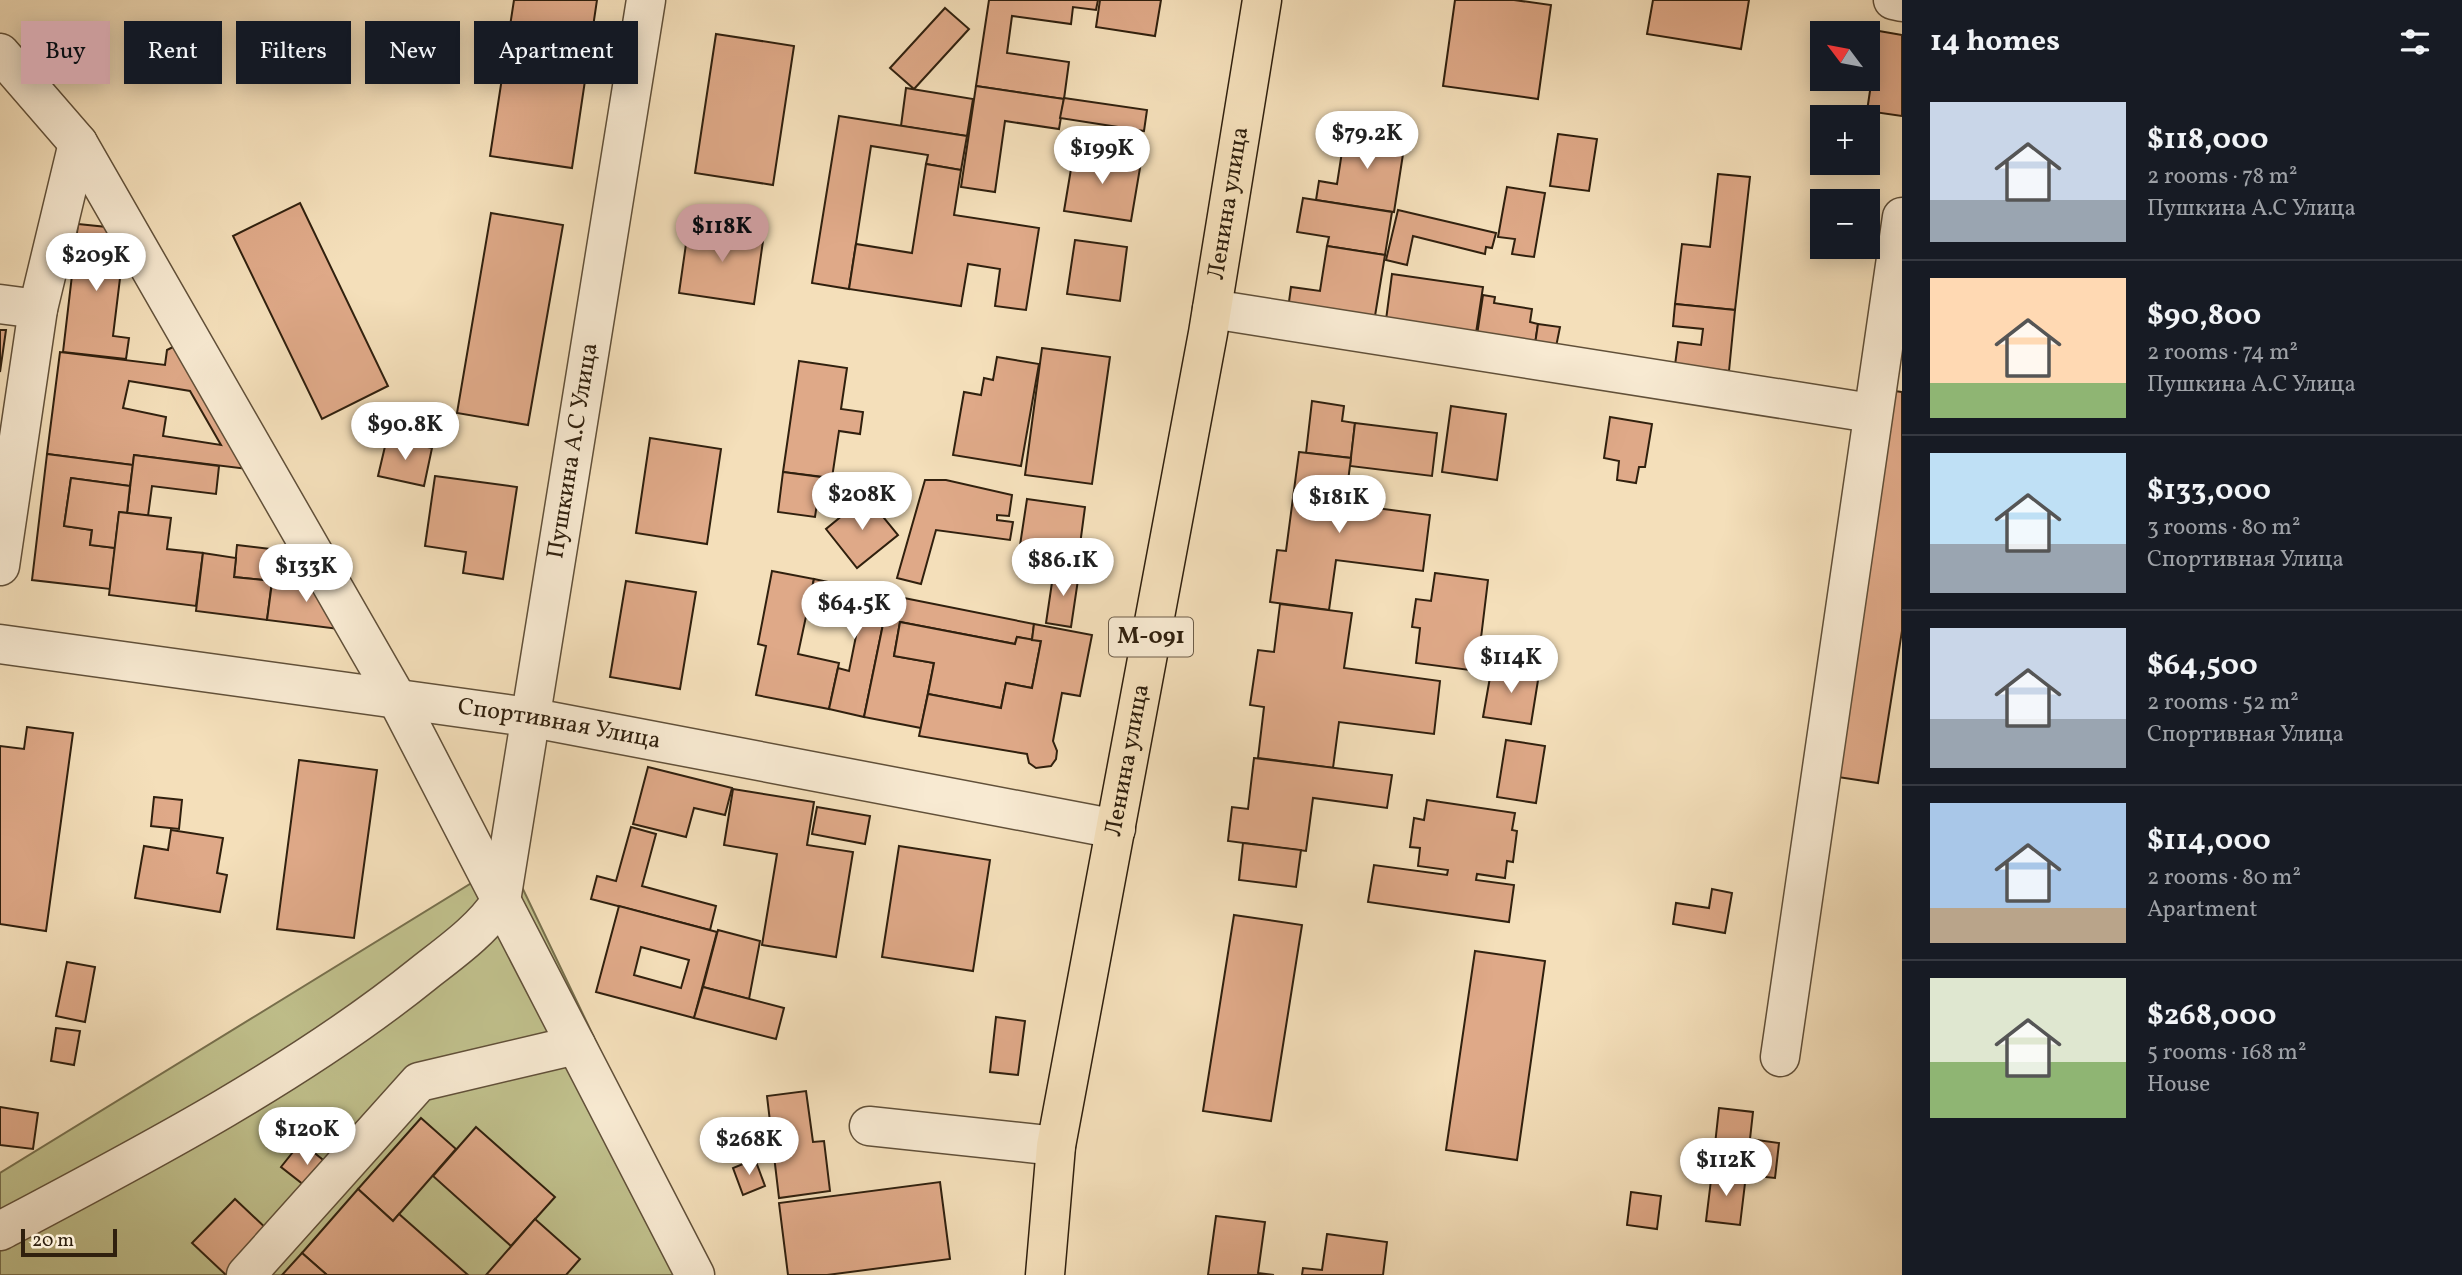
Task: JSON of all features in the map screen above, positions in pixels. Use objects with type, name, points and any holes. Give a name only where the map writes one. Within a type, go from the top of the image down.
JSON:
[{"type":"main road","name":"Ленина улица","points":[[1045,1275],[1056,1146],[1212,309],[1262,0]]},
{"type":"street","name":"Пушкина А.С Улица","points":[[501,901],[528,718],[646,0]]},
{"type":"street","points":[[1893,0],[1902,2]]},
{"type":"street","points":[[0,53],[78,143],[396,697],[695,1275]]},
{"type":"street","points":[[0,566],[38,309],[78,143]]},
{"type":"street","points":[[1780,1057],[1871,413],[1902,217]]},
{"type":"street","points":[[0,304],[38,309]]},
{"type":"street","points":[[1212,309],[1871,413]]},
{"type":"street","name":"Спортивная Улица","points":[[0,644],[396,697],[528,718],[1115,829]]},
{"type":"street","points":[[0,1231],[93,1181],[266,1081],[378,1009],[487,923],[501,901]]},
{"type":"street","points":[[246,1275],[419,1082],[576,1045]]},
{"type":"street","points":[[869,1126],[1056,1146]]},
{"type":"green space","points":[[509,860],[708,1275],[0,1275],[0,1173]]},
{"type":"building","points":[[514,0],[597,0],[594,21],[511,21]]},
{"type":"building","points":[[989,0],[1098,0],[1096,10],[1073,7],[1071,24],[1012,16],[1007,53],[1069,62],[1064,99],[976,86]]},
{"type":"building","points":[[1100,0],[1161,0],[1155,36],[1096,27]]},
{"type":"building","points":[[1455,0],[1514,0],[1551,5],[1538,99],[1443,86]]},
{"type":"building","points":[[1653,0],[1749,0],[1741,49],[1647,34]]},
{"type":"building","points":[[945,8],[969,29],[914,89],[890,68]]},
{"type":"building","points":[[1880,31],[1902,35],[1902,116],[1880,113],[1880,105],[1868,105],[1870,91],[1880,91]]},
{"type":"building","points":[[716,34],[794,46],[773,185],[695,173]]},
{"type":"building","points":[[501,84],[584,84],[572,168],[490,156]]},
{"type":"building","points":[[976,86],[1064,99],[1059,129],[1005,121],[995,192],[961,187]]},
{"type":"building","points":[[906,88],[973,99],[967,136],[901,126]]},
{"type":"building","points":[[1064,98],[1147,110],[1144,131],[1060,118]]},
{"type":"building","points":[[839,116],[967,136],[961,170],[926,164],[928,155],[871,146],[849,289],[812,283]]},
{"type":"building","points":[[1346,126],[1406,135],[1394,212],[1316,200],[1319,181],[1337,184]]},
{"type":"building","points":[[1558,134],[1597,139],[1589,191],[1550,186]]},
{"type":"building","points":[[1074,151],[1141,162],[1131,221],[1064,211]]},
{"type":"building","points":[[926,164],[961,170],[954,215],[1039,228],[1026,310],[995,306],[1000,269],[968,264],[961,306],[849,289],[856,244],[912,253]]},
{"type":"building","points":[[1718,174],[1750,177],[1735,310],[1675,304],[1682,244],[1710,247]]},
{"type":"building","points":[[1507,187],[1545,193],[1534,257],[1512,254],[1515,239],[1498,237]]},
{"type":"building","points":[[1303,198],[1392,212],[1385,255],[1327,246],[1329,237],[1297,232]]},
{"type":"building","points":[[300,203],[388,386],[322,419],[233,236]]},
{"type":"building","points":[[1398,210],[1496,233],[1492,248],[1486,247],[1485,254],[1413,236],[1407,265],[1386,260]]},
{"type":"building","points":[[491,213],[563,225],[528,425],[457,413]]},
{"type":"building","points":[[689,223],[764,234],[754,304],[679,293]]},
{"type":"building","points":[[78,224],[126,229],[113,336],[129,338],[126,359],[63,352]]},
{"type":"building","points":[[1075,240],[1127,247],[1120,301],[1067,294]]},
{"type":"building","points":[[1327,246],[1385,255],[1374,322],[1288,309],[1291,287],[1320,291]]},
{"type":"building","points":[[1392,274],[1483,287],[1476,333],[1386,320]]},
{"type":"building","points":[[1483,295],[1495,297],[1494,303],[1532,309],[1530,322],[1538,324],[1535,344],[1477,335]]},
{"type":"building","points":[[1675,304],[1735,310],[1729,371],[1675,365],[1678,342],[1701,345],[1703,329],[1673,326]]},
{"type":"building","points":[[1538,324],[1560,327],[1556,347],[1535,344]]},
{"type":"building","points":[[0,330],[6,330],[0,372]]},
{"type":"building","points":[[189,339],[265,471],[134,455],[133,465],[47,454],[60,352],[165,365],[167,350]],"holes":[[[129,381],[190,391],[221,445],[163,436],[166,417],[123,408]]]},
{"type":"building","points":[[1042,348],[1110,357],[1092,484],[1025,475]]},
{"type":"building","points":[[997,357],[1039,364],[1021,466],[953,455],[964,392],[981,395],[984,378],[993,380]]},
{"type":"building","points":[[799,361],[847,368],[841,409],[863,412],[860,434],[839,431],[832,478],[783,472]]},
{"type":"building","points":[[1887,390],[1902,392],[1902,631],[1878,783],[1831,776]]},
{"type":"building","points":[[1312,401],[1344,406],[1342,421],[1355,423],[1351,458],[1306,453]]},
{"type":"building","points":[[1451,406],[1506,414],[1497,480],[1442,472]]},
{"type":"building","points":[[1610,417],[1652,424],[1645,467],[1639,467],[1636,483],[1617,480],[1619,461],[1604,458]]},
{"type":"building","points":[[1355,423],[1437,433],[1432,476],[1350,466]]},
{"type":"building","points":[[387,438],[432,448],[424,486],[378,476]]},
{"type":"building","points":[[650,438],[721,449],[707,544],[636,533]]},
{"type":"building","points":[[1299,452],[1351,458],[1345,504],[1430,515],[1423,571],[1336,560],[1329,610],[1270,602],[1277,550],[1286,551]]},
{"type":"building","points":[[47,454],[133,465],[130,486],[71,478],[64,526],[92,530],[90,545],[115,548],[110,589],[32,580]]},
{"type":"building","points":[[134,455],[219,466],[216,494],[152,486],[148,516],[127,513]]},
{"type":"building","points":[[783,472],[821,477],[815,517],[778,512]]},
{"type":"building","points":[[435,476],[517,487],[503,579],[463,573],[466,552],[425,546]]},
{"type":"building","points":[[71,478],[130,486],[127,513],[119,512],[115,548],[90,545],[92,530],[64,526]]},
{"type":"building","points":[[925,480],[946,480],[1012,495],[1009,516],[997,515],[997,520],[1013,522],[1010,540],[936,530],[921,584],[897,578]]},
{"type":"building","points":[[866,496],[898,535],[857,568],[826,529]]},
{"type":"building","points":[[1027,499],[1085,507],[1078,560],[1019,552]]},
{"type":"building","points":[[119,512],[171,518],[167,549],[203,553],[196,606],[109,595]]},
{"type":"building","points":[[237,545],[311,554],[327,582],[273,575],[272,581],[234,577]]},
{"type":"building","points":[[203,553],[236,558],[234,577],[272,581],[267,620],[196,611]]},
{"type":"building","points":[[1054,569],[1079,573],[1071,627],[1046,623]]},
{"type":"building","points":[[772,571],[814,579],[798,654],[839,663],[829,709],[756,695],[766,646],[758,644]]},
{"type":"building","points":[[1435,573],[1488,580],[1477,671],[1416,663],[1420,628],[1412,627],[1416,599],[1431,601]]},
{"type":"building","points":[[273,575],[327,582],[355,631],[267,620]]},
{"type":"building","points":[[814,579],[889,595],[864,717],[829,709],[838,668],[849,671],[860,616],[808,605]]},
{"type":"building","points":[[626,581],[696,592],[680,689],[610,677]]},
{"type":"building","points":[[889,595],[1034,624],[1032,640],[1017,637],[1015,644],[900,622],[894,656],[934,663],[921,728],[864,717]]},
{"type":"building","points":[[1280,604],[1352,613],[1344,668],[1440,681],[1434,734],[1339,722],[1333,768],[1258,758],[1264,707],[1250,705],[1258,650],[1274,652]]},
{"type":"building","points":[[900,622],[1015,644],[1017,637],[1041,641],[1032,688],[1006,683],[1001,708],[928,694],[934,663],[894,656]]},
{"type":"building","points":[[1034,624],[1092,635],[1080,696],[1062,693],[1053,741],[1057,751],[1056,759],[1051,766],[1036,768],[1029,763],[1027,754],[919,736],[928,694],[1001,708],[1006,683],[1032,688],[1041,641],[1032,640]]},
{"type":"building","points":[[1492,666],[1539,674],[1531,724],[1483,717]]},
{"type":"building","points":[[27,727],[73,733],[46,931],[0,924],[0,746],[24,749]]},
{"type":"building","points":[[1506,740],[1545,746],[1536,803],[1497,797]]},
{"type":"building","points":[[1254,758],[1392,775],[1387,808],[1313,798],[1306,851],[1228,841],[1232,807],[1248,809]]},
{"type":"building","points":[[299,760],[377,770],[354,938],[277,929]]},
{"type":"building","points":[[648,767],[732,788],[725,815],[694,808],[686,837],[633,824]]},
{"type":"building","points":[[733,789],[814,802],[807,845],[853,852],[836,957],[762,945],[777,854],[724,845]]},
{"type":"building","points":[[154,797],[182,800],[179,829],[151,826]]},
{"type":"building","points":[[1427,800],[1515,813],[1512,830],[1517,831],[1513,862],[1507,861],[1505,878],[1477,874],[1476,880],[1514,885],[1509,922],[1368,902],[1374,865],[1447,875],[1448,870],[1418,866],[1420,848],[1410,847],[1414,818],[1424,820]]},
{"type":"building","points":[[817,807],[870,816],[865,844],[812,834]]},
{"type":"building","points":[[631,827],[656,834],[642,886],[716,906],[710,930],[591,899],[597,876],[616,881]]},
{"type":"building","points":[[171,830],[223,838],[217,873],[227,875],[220,912],[135,898],[144,846],[168,850]]},
{"type":"building","points":[[1243,843],[1301,850],[1296,887],[1239,880]]},
{"type":"building","points":[[899,846],[990,860],[973,971],[882,957]]},
{"type":"building","points":[[1712,889],[1732,893],[1725,933],[1673,924],[1676,903],[1709,908]]},
{"type":"building","points":[[619,906],[717,932],[694,1018],[596,992]],"holes":[[[641,947],[689,960],[681,988],[634,975]]]},
{"type":"building","points":[[1234,915],[1302,925],[1271,1121],[1203,1111]]},
{"type":"building","points":[[718,930],[760,941],[749,999],[703,987]]},
{"type":"building","points":[[1475,951],[1545,961],[1517,1160],[1446,1150]]},
{"type":"building","points":[[67,962],[95,967],[85,1022],[56,1016]]},
{"type":"building","points":[[703,987],[784,1008],[776,1039],[694,1018]]},
{"type":"building","points":[[996,1017],[1025,1021],[1018,1075],[990,1072]]},
{"type":"building","points":[[56,1028],[80,1031],[74,1065],[51,1061]]},
{"type":"building","points":[[806,1091],[813,1142],[824,1141],[830,1191],[779,1198],[767,1096]]},
{"type":"building","points":[[0,1107],[38,1113],[33,1149],[0,1145]]},
{"type":"building","points":[[1719,1108],[1753,1112],[1746,1175],[1712,1172]]},
{"type":"building","points":[[421,1118],[456,1149],[393,1221],[358,1189]]},
{"type":"building","points":[[476,1127],[555,1197],[511,1246],[433,1176]]},
{"type":"building","points":[[1750,1139],[1779,1143],[1775,1178],[1746,1175]]},
{"type":"building","points":[[301,1142],[333,1168],[313,1192],[281,1167]]},
{"type":"building","points":[[755,1159],[765,1186],[743,1195],[733,1168]]},
{"type":"building","points":[[1712,1172],[1746,1175],[1740,1225],[1706,1221]]},
{"type":"building","points":[[940,1182],[950,1259],[827,1275],[788,1275],[779,1203]]},
{"type":"building","points":[[358,1189],[393,1221],[399,1214],[468,1275],[327,1275],[302,1253]]},
{"type":"building","points":[[1631,1192],[1661,1196],[1657,1229],[1627,1225]]},
{"type":"building","points":[[235,1199],[270,1232],[230,1275],[226,1275],[192,1243]]},
{"type":"building","points":[[1216,1216],[1265,1222],[1258,1273],[1274,1275],[1208,1275]]},
{"type":"building","points":[[535,1219],[580,1259],[566,1275],[486,1275]]},
{"type":"building","points":[[1327,1234],[1387,1242],[1383,1275],[1302,1275],[1303,1268],[1322,1270]]},
{"type":"building","points":[[302,1253],[327,1275],[282,1275]]}]
